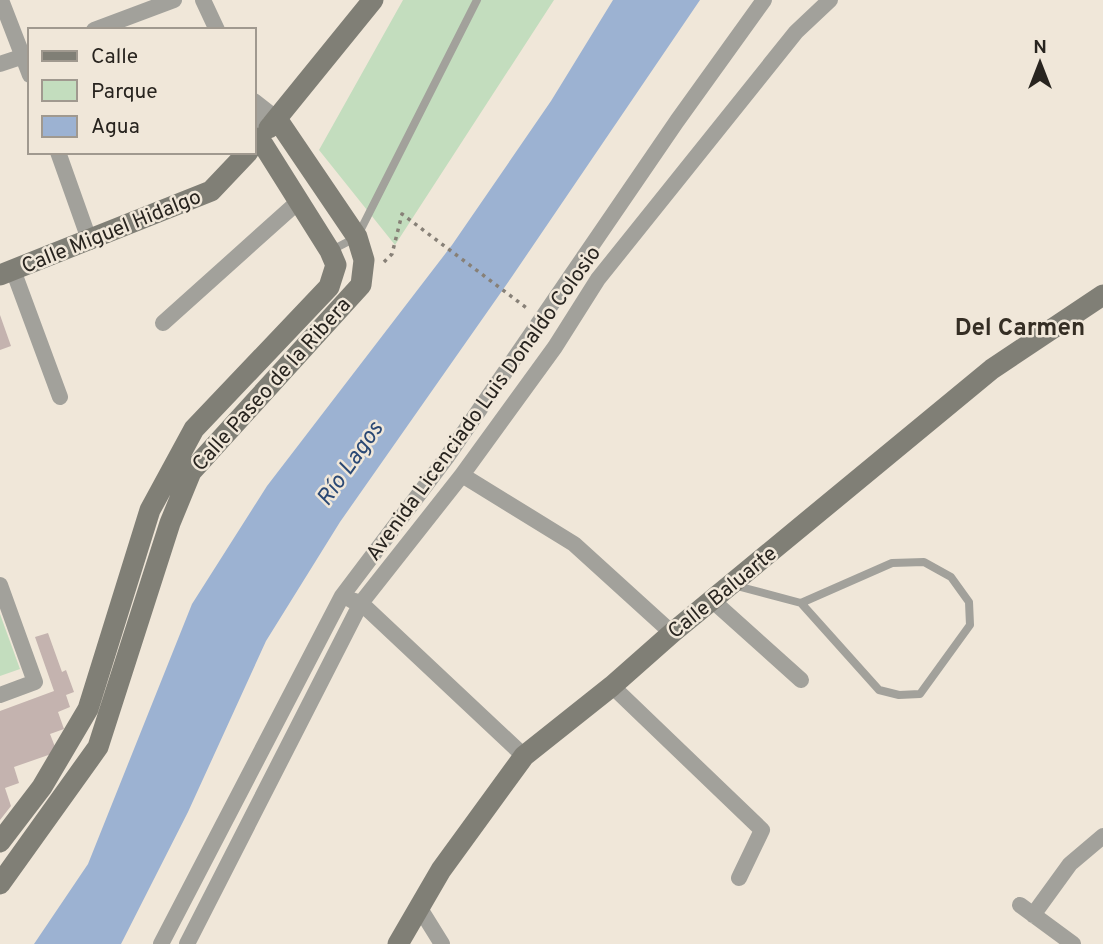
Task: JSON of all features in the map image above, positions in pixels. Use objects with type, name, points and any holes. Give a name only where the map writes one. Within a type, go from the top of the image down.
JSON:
[{"type":"street","points":[[0,64],[26,55],[1,0]]},
{"type":"street","points":[[99,28],[174,0]]},
{"type":"street","points":[[203,0],[216,28]]},
{"type":"street","name":"Calle Miguel Hidalgo","points":[[256,143],[373,0]]},
{"type":"street","name":"Avenida Licenciado Luis Donaldo Colosio","points":[[161,944],[342,596],[447,457],[764,0]]},
{"type":"street","name":"Avenida Licenciado Luis Donaldo Colosio","points":[[187,944],[360,603],[462,475],[555,348],[598,279],[796,32],[830,0]]},
{"type":"street","points":[[256,103],[277,119],[357,237],[364,260],[362,270]]},
{"type":"street","points":[[256,147],[299,201],[330,251]]},
{"type":"street","points":[[59,154],[90,242]]},
{"type":"street","name":"Calle Miguel Hidalgo","points":[[6,273],[90,242],[211,191],[246,154]]},
{"type":"street","points":[[163,323],[299,201]]},
{"type":"street","name":"Calle Paseo de la Ribera","points":[[0,842],[42,787],[88,709],[150,510],[194,429],[329,288],[336,265],[330,251]]},
{"type":"street","name":"Calle Paseo de la Ribera","points":[[0,884],[98,747],[170,523],[191,472],[360,285],[362,270]]},
{"type":"street","points":[[6,273],[60,397]]},
{"type":"street","name":"Calle Baluarte","points":[[398,944],[441,870],[524,756],[612,686],[672,633],[992,369],[1103,295]]},
{"type":"street","points":[[462,475],[574,544],[672,633]]},
{"type":"street","points":[[0,585],[35,682],[0,695]]},
{"type":"street","points":[[342,596],[360,603],[524,756]]},
{"type":"street","points":[[713,601],[801,680]]},
{"type":"street","points":[[612,686],[762,830],[739,878]]},
{"type":"street","points":[[1073,944],[1026,910],[1070,864],[1103,836]]},
{"type":"street","points":[[419,907],[442,944]]},
{"type":"lane","points":[[330,251],[357,237],[477,0]]},
{"type":"lane","points":[[732,585],[801,603],[879,690],[899,695],[919,694],[970,625],[969,602],[951,577],[924,562],[892,563],[801,603]]},
{"type":"path","points":[[362,270],[381,264],[391,254],[402,214],[533,312]]},
{"type":"green space","points":[[403,0],[554,0],[395,245],[319,150]]},
{"type":"green space","points":[[0,614],[20,669],[0,676]]},
{"type":"water","name":"Río Lagos","points":[[613,0],[700,0],[511,278],[340,522],[266,641],[188,812],[121,944],[34,944],[88,864],[192,604],[267,486],[452,245],[551,101]]},
{"type":"building","points":[[0,315],[11,346],[0,350]]},
{"type":"building","points":[[48,633],[62,672],[66,670],[74,692],[66,695],[70,707],[58,712],[64,729],[50,734],[57,752],[14,767],[19,783],[5,788],[11,806],[0,820],[0,711],[54,691],[35,637]]},
{"type":"district","name":"Del Carmen","points":[[1020,327]]}]
